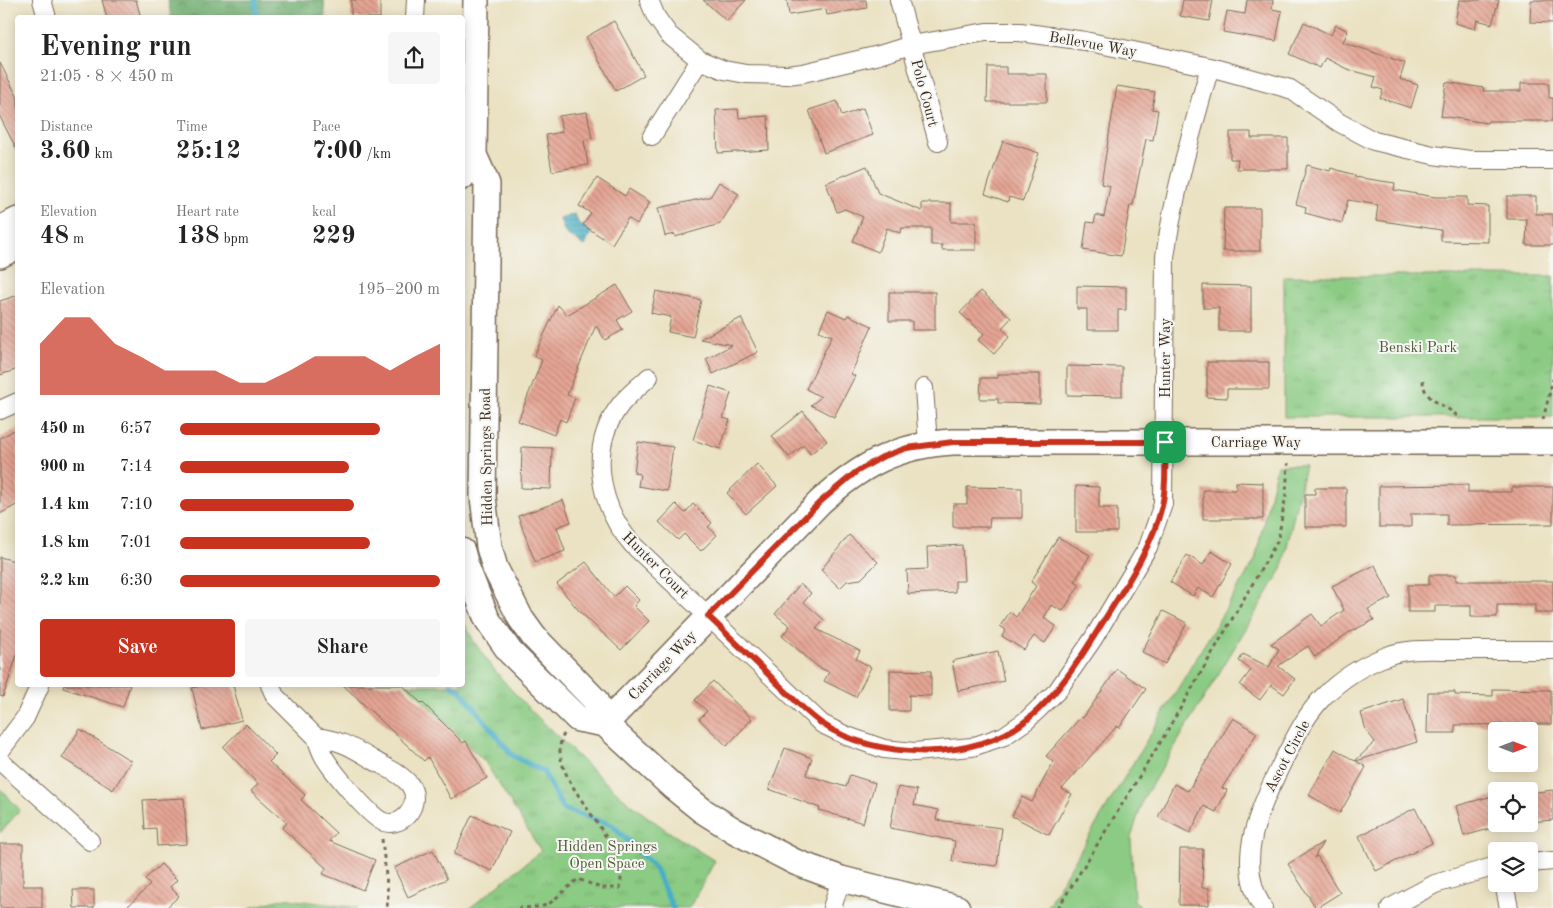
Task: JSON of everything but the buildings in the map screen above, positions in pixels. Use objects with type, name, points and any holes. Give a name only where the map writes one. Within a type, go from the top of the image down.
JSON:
[{"type":"main road","name":"Hidden Springs Road","points":[[476,0],[469,47],[466,155],[486,184],[483,497],[489,547],[503,587],[521,619],[534,637],[595,700],[605,724],[672,786],[703,811],[773,852],[841,879],[957,908]]},
{"type":"main road","points":[[0,230],[15,222]]},
{"type":"main road","points":[[0,256],[15,248]]},
{"type":"main road","name":"Carriage Way","points":[[605,724],[803,518],[844,481],[882,457],[907,448],[928,444],[1165,442],[1548,431]]},
{"type":"main road","points":[[465,562],[486,619],[510,652],[578,720],[605,724]]},
{"type":"street","points":[[42,0],[46,15]]},
{"type":"street","points":[[415,15],[416,0]]},
{"type":"street","name":"Bellevue Way","points":[[649,0],[656,17],[669,35],[700,60],[724,70],[746,74],[787,75],[879,55],[911,45],[986,32],[1020,32],[1085,41],[1210,67],[1290,89],[1340,123],[1374,141],[1433,155],[1470,160],[1553,160]]},
{"type":"street","name":"Polo Court","points":[[899,0],[938,142]]},
{"type":"street","points":[[652,136],[700,60]]},
{"type":"street","name":"Hunter Way","points":[[708,616],[804,710],[822,724],[847,736],[884,749],[914,752],[972,747],[1004,736],[1027,720],[1057,691],[1097,632],[1148,547],[1163,504],[1165,257],[1170,220],[1188,140],[1210,67]]},
{"type":"street","name":"Hunter Court","points":[[649,377],[621,404],[605,433],[602,456],[604,494],[608,507],[622,532],[708,616]]},
{"type":"street","points":[[924,388],[928,444]]},
{"type":"street","points":[[0,410],[15,403]]},
{"type":"street","name":"Ascot Circle","points":[[1263,908],[1251,877],[1250,852],[1258,815],[1301,725],[1318,702],[1336,685],[1370,663],[1407,650],[1553,650]]},
{"type":"street","points":[[0,751],[25,718],[39,687]]},
{"type":"street","points":[[271,687],[274,696],[316,737],[323,754],[371,815],[385,822],[397,822],[409,814],[414,799],[410,786],[397,774],[340,740],[316,737]]},
{"type":"street","points":[[0,760],[90,841]]},
{"type":"street","points":[[1538,862],[1553,861]]},
{"type":"street","points":[[1390,908],[1435,884],[1488,868]]},
{"type":"street","points":[[832,908],[841,879]]},
{"type":"street","points":[[1506,892],[1509,908]]},
{"type":"path","points":[[1548,431],[1553,379]]},
{"type":"path","points":[[1422,380],[1422,388],[1428,396],[1460,419]]},
{"type":"path","points":[[1058,908],[1163,738],[1278,540],[1285,503],[1288,462]]},
{"type":"path","points":[[518,908],[540,907],[549,904],[578,879],[602,888],[620,888],[616,853],[565,773],[560,746],[562,736],[567,731]]},
{"type":"path","points":[[385,822],[382,848],[387,884],[387,908]]},
{"type":"green space","points":[[168,0],[324,0],[325,15],[171,15]]},
{"type":"green space","name":"Benski Park","points":[[1284,276],[1553,276],[1553,417],[1284,417]]},
{"type":"green space","points":[[1277,465],[1305,465],[1282,569],[1143,799],[1131,838],[1134,900],[1141,908],[1046,908],[1255,560]]},
{"type":"green space","name":"Hidden Springs Open Space","points":[[465,625],[471,637],[502,679],[589,767],[641,812],[715,861],[689,908],[470,908],[541,851],[485,762],[409,687],[465,687]]},
{"type":"green space","points":[[0,788],[20,810],[0,833]]},
{"type":"green space","points":[[285,898],[295,900],[358,908],[250,908]]},
{"type":"water","points":[[575,214],[578,223],[592,233],[584,246],[565,233],[560,219]]},
{"type":"waterway","points":[[255,0],[257,15]]},
{"type":"waterway","points":[[455,687],[460,690],[513,756],[543,771],[563,809],[612,825],[654,867],[673,908]]},
{"type":"route","points":[[953,442],[1165,442],[1163,504],[1148,547],[1092,639],[1057,691],[1027,720],[1004,736],[972,747],[914,752],[884,749],[847,736],[822,724],[804,710],[708,616],[833,490],[856,472],[895,452],[920,445],[953,442]]}]
